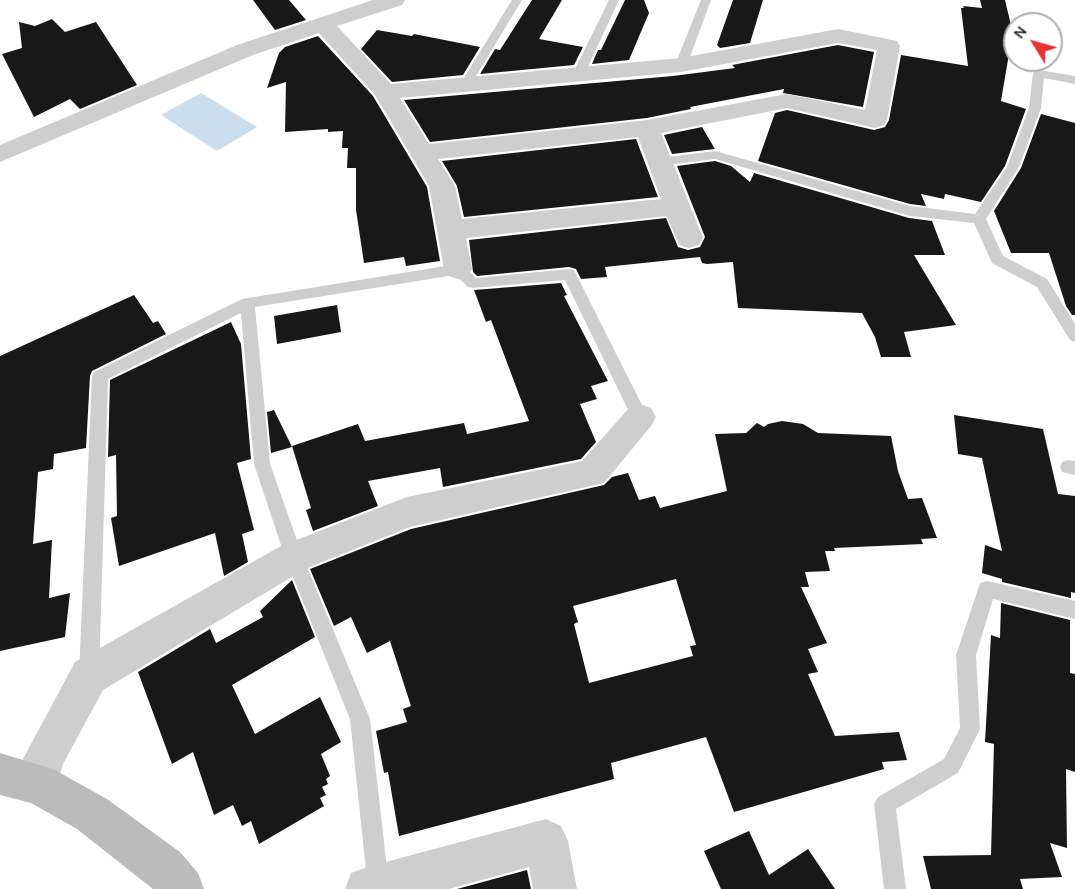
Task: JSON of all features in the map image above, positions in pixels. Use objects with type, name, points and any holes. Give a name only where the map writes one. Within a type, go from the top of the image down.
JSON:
[{"type":"street","points":[[0,154],[245,50],[393,0]]},
{"type":"street","points":[[326,22],[324,25],[385,92],[442,186],[458,269]]},
{"type":"street","points":[[385,92],[681,65],[838,36],[889,46],[875,120],[787,101],[647,128],[420,153]]},
{"type":"street","points":[[647,128],[689,238]]},
{"type":"street","points":[[450,230],[676,206]]},
{"type":"street","points":[[182,889],[164,868],[92,814],[19,779],[44,759],[89,676],[294,557],[407,512],[592,473],[640,417]]},
{"type":"street","points":[[372,888],[546,841],[555,889]]},
{"type":"lane","points":[[466,84],[517,0]]},
{"type":"lane","points":[[579,74],[614,0]]},
{"type":"lane","points":[[681,65],[706,0]]},
{"type":"lane","points":[[979,219],[1013,167],[1035,108],[1039,73],[1075,80]]},
{"type":"lane","points":[[660,162],[715,155],[910,211],[979,219]]},
{"type":"lane","points":[[979,219],[997,259],[1042,283],[1075,336]]},
{"type":"lane","points":[[89,676],[100,376],[247,303],[458,269],[473,283],[569,274],[640,417]]},
{"type":"lane","points":[[247,303],[262,464],[294,557],[360,719],[372,888]]},
{"type":"lane","points":[[895,889],[885,804],[951,766],[970,729],[966,656],[987,590],[1075,610]]},
{"type":"water","points":[[201,93],[257,127],[217,151],[161,115]]},
{"type":"building","points":[[253,0],[289,0],[306,20],[275,30]]},
{"type":"building","points":[[532,0],[562,0],[539,39],[583,47],[574,65],[480,74],[495,49],[500,50]]},
{"type":"building","points":[[625,0],[644,0],[649,13],[629,60],[592,64],[598,50],[601,50]]},
{"type":"building","points":[[733,0],[763,0],[750,43],[720,48],[717,45]]},
{"type":"building","points":[[980,0],[1005,0],[1008,12],[1003,12],[1003,72],[1006,72],[1001,101],[1026,109],[1005,166],[981,202],[945,194],[944,199],[921,194],[926,206],[910,204],[758,161],[775,113],[787,110],[874,130],[885,127],[889,120],[901,55],[968,66],[961,8],[964,8],[963,6],[982,8]]},
{"type":"building","points":[[52,19],[65,32],[96,22],[137,85],[80,109],[70,99],[34,117],[2,54],[22,48],[19,22],[35,26]]},
{"type":"building","points":[[377,30],[412,36],[414,34],[480,47],[463,75],[392,82],[361,49]]},
{"type":"building","points":[[318,36],[373,96],[427,187],[440,261],[406,266],[404,257],[364,263],[356,210],[356,168],[347,168],[348,148],[342,148],[343,131],[328,132],[328,129],[285,132],[286,82],[267,88],[279,53],[285,47]]},
{"type":"building","points":[[838,45],[874,52],[863,107],[783,93],[784,89],[690,107],[691,109],[647,118],[430,142],[404,100],[673,76],[735,68],[732,65]]},
{"type":"building","points":[[1041,114],[1075,123],[1075,315],[1072,315],[1066,306],[1049,253],[1011,253],[994,211],[1021,168]]},
{"type":"building","points":[[702,127],[715,149],[672,154],[664,135]]},
{"type":"building","points":[[636,139],[658,197],[464,217],[457,186],[442,161]]},
{"type":"building","points":[[715,161],[731,166],[750,182],[754,173],[909,218],[932,221],[945,255],[914,255],[956,325],[904,332],[911,357],[881,357],[875,337],[862,313],[738,308],[733,262],[707,264],[702,263],[700,257],[605,267],[607,277],[581,279],[576,269],[569,267],[477,276],[473,272],[469,240],[666,218],[678,247],[688,250],[700,247],[705,237],[677,166]]},
{"type":"building","points":[[561,283],[567,295],[564,296],[608,381],[591,386],[597,399],[580,404],[596,442],[581,459],[443,487],[440,468],[368,481],[378,506],[313,531],[306,510],[311,508],[292,446],[358,424],[365,441],[464,423],[467,434],[529,421],[491,320],[486,322],[474,290]]},
{"type":"building","points":[[134,295],[153,323],[158,321],[166,334],[92,371],[86,448],[54,454],[53,469],[38,472],[33,544],[52,540],[49,598],[70,593],[65,637],[0,651],[0,356]]},
{"type":"building","points":[[337,305],[341,332],[277,344],[274,316]]},
{"type":"building","points":[[231,322],[241,344],[251,459],[237,463],[254,530],[242,534],[248,562],[224,576],[215,533],[119,566],[111,518],[117,516],[116,455],[108,457],[110,380]]},
{"type":"building","points":[[274,410],[292,447],[271,453],[267,412]]},
{"type":"building","points":[[954,415],[1043,429],[1058,494],[1075,496],[1075,593],[1071,592],[1071,598],[1002,582],[1002,579],[982,573],[985,545],[1002,551],[982,458],[958,454]]},
{"type":"building","points":[[782,421],[803,424],[818,433],[891,436],[898,471],[908,499],[922,498],[937,538],[921,539],[923,544],[834,548],[835,551],[825,551],[830,571],[805,572],[809,587],[801,587],[827,643],[808,649],[818,672],[808,674],[835,736],[899,732],[907,760],[882,762],[884,769],[734,812],[706,737],[611,763],[614,779],[399,836],[388,772],[384,773],[376,731],[407,722],[403,709],[411,706],[390,641],[367,653],[351,617],[334,626],[310,569],[411,529],[604,485],[612,477],[628,473],[639,500],[655,496],[660,508],[727,491],[715,434],[746,433],[757,423],[764,427]],"holes":[[[676,579],[696,645],[690,646],[693,656],[589,683],[574,624],[578,622],[573,606]]]},
{"type":"building","points":[[292,580],[315,637],[232,685],[255,734],[320,697],[341,742],[321,754],[330,776],[326,779],[328,784],[322,787],[326,795],[320,798],[324,806],[259,844],[251,821],[242,826],[233,805],[214,815],[193,752],[172,764],[138,672],[210,629],[216,643],[263,617],[260,611]]},
{"type":"building","points":[[1001,603],[1070,620],[1070,673],[1075,674],[1075,772],[1066,769],[1067,848],[1050,843],[1062,877],[1020,879],[1023,889],[931,889],[923,856],[991,855],[994,744],[985,742],[991,635],[1000,638]]},
{"type":"building","points":[[749,831],[769,875],[808,849],[835,889],[721,889],[704,851]]},
{"type":"building","points":[[527,870],[531,889],[457,889]]}]
